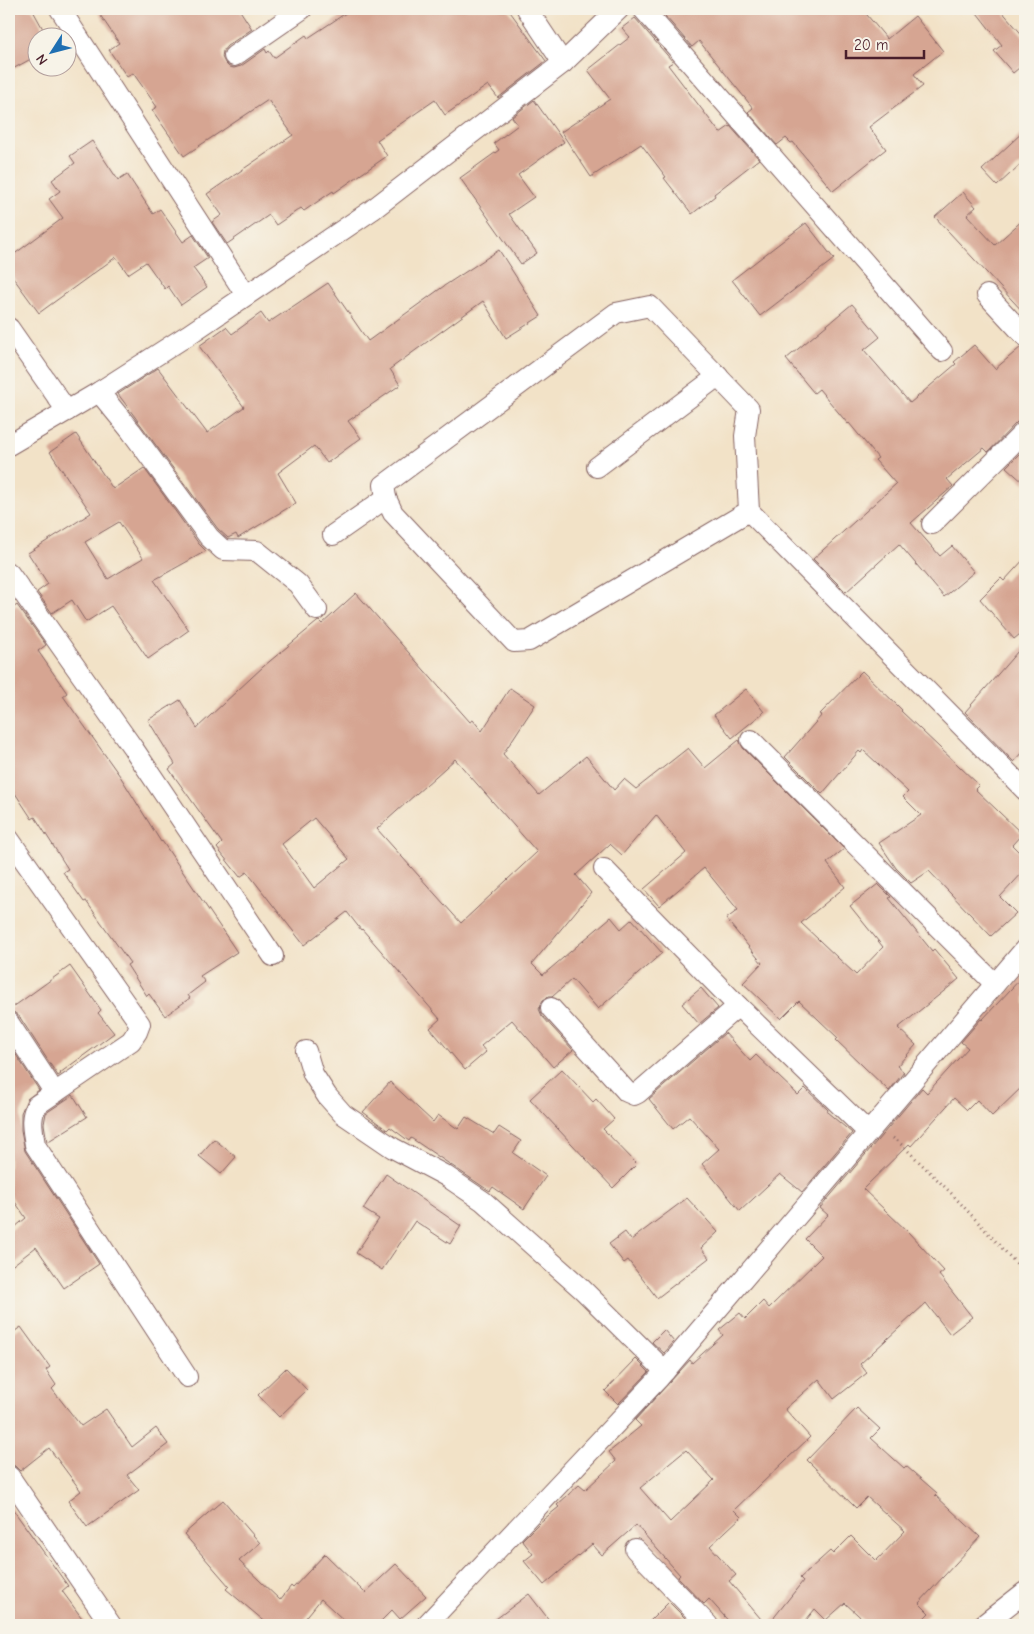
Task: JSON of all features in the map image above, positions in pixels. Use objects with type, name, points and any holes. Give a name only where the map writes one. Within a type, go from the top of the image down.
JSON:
[{"type":"street","points":[[60,9],[246,295]]},
{"type":"street","points":[[234,56],[302,9]]},
{"type":"street","points":[[527,9],[564,63]]},
{"type":"street","points":[[9,445],[99,392],[188,335],[372,210],[564,63],[619,9]]},
{"type":"street","points":[[643,9],[942,351]]},
{"type":"street","points":[[988,294],[1025,336]]},
{"type":"street","points":[[749,511],[529,641],[514,642],[393,512],[386,498],[384,485],[616,313],[650,306],[749,409],[745,436],[749,511],[1025,790]]},
{"type":"street","points":[[9,328],[67,411]]},
{"type":"street","points":[[597,467],[718,376]]},
{"type":"street","points":[[99,392],[131,431],[209,536],[223,550],[257,551],[298,584],[317,610]]},
{"type":"street","points":[[932,524],[1025,432]]},
{"type":"street","points":[[333,535],[386,498]]},
{"type":"street","points":[[9,574],[133,748],[273,956]]},
{"type":"street","points":[[751,740],[995,984]]},
{"type":"street","points":[[9,839],[140,1024],[131,1041],[37,1105],[32,1112],[31,1122],[35,1145],[187,1377]]},
{"type":"street","points":[[604,869],[738,1006],[868,1132]]},
{"type":"street","points":[[426,1625],[664,1370],[1025,949]]},
{"type":"street","points":[[551,1008],[626,1092],[634,1095],[738,1006]]},
{"type":"street","points":[[9,1023],[55,1093]]},
{"type":"street","points":[[306,1051],[313,1074],[327,1096],[343,1114],[393,1148],[446,1176],[482,1201],[582,1288],[664,1370]]},
{"type":"street","points":[[9,1476],[111,1625]]},
{"type":"street","points":[[635,1550],[708,1625]]},
{"type":"street","points":[[983,1625],[1025,1592]]},
{"type":"path","points":[[868,1132],[887,1134],[902,1144],[950,1192],[1025,1273]]},
{"type":"building","points":[[9,9],[32,9],[42,28],[28,28],[28,61],[9,71]]},
{"type":"building","points":[[96,9],[239,9],[252,29],[227,46],[223,51],[222,57],[225,63],[229,67],[234,68],[241,66],[265,49],[274,58],[306,35],[308,38],[352,9],[508,9],[546,61],[498,98],[488,85],[445,115],[435,100],[377,140],[387,156],[334,193],[333,191],[304,211],[301,208],[276,225],[269,215],[227,244],[212,222],[222,215],[207,194],[293,135],[268,100],[184,156],[152,110],[157,107],[133,73],[127,77],[109,50],[119,43]]},
{"type":"building","points":[[659,9],[862,9],[887,39],[915,16],[943,51],[914,74],[923,86],[869,127],[886,149],[833,191],[793,142],[791,143],[786,138],[777,145],[748,112],[753,108],[699,41],[692,47]]},
{"type":"building","points":[[974,9],[1000,9],[1025,38],[1025,63],[1013,73],[994,51],[1002,45]]},
{"type":"building","points":[[635,18],[673,62],[668,65],[720,133],[730,126],[759,159],[692,214],[641,144],[591,177],[561,132],[610,99],[588,70],[630,37],[622,28]]},
{"type":"building","points":[[534,100],[564,142],[518,175],[534,197],[509,214],[537,253],[521,264],[460,178],[499,150],[494,143],[518,125],[512,117]]},
{"type":"building","points":[[1025,130],[1025,160],[997,186],[982,170]]},
{"type":"building","points":[[92,141],[118,180],[127,174],[153,214],[160,209],[183,242],[193,235],[208,258],[193,268],[207,287],[181,305],[168,286],[165,289],[146,262],[128,274],[116,257],[39,313],[9,272],[9,258],[63,218],[49,199],[60,191],[52,180],[75,163],[70,156]]},
{"type":"building","points":[[963,192],[976,207],[967,215],[995,245],[1025,218],[1025,314],[935,217]]},
{"type":"building","points":[[806,223],[834,259],[760,316],[732,280]]},
{"type":"building","points":[[499,250],[541,316],[506,338],[483,301],[390,369],[400,385],[348,421],[361,438],[327,463],[314,446],[278,473],[296,503],[238,538],[236,534],[228,538],[218,529],[118,394],[158,368],[207,433],[244,407],[199,346],[226,327],[232,334],[261,313],[268,323],[328,283],[368,341],[444,286]]},
{"type":"building","points":[[852,304],[880,337],[864,350],[910,403],[956,364],[954,362],[974,345],[995,369],[1021,347],[1025,348],[1025,419],[1017,422],[988,452],[984,448],[947,479],[953,486],[911,523],[940,556],[952,546],[974,572],[944,597],[899,544],[846,592],[813,559],[896,484],[875,460],[878,458],[849,423],[819,389],[814,393],[786,359]]},
{"type":"building","points":[[76,434],[113,489],[144,468],[206,551],[154,580],[189,630],[148,659],[111,606],[86,622],[72,600],[52,613],[37,592],[48,584],[28,553],[91,513],[50,452]],"holes":[[[119,522],[143,558],[108,579],[85,542]]]},
{"type":"building","points":[[1022,451],[1025,455],[1025,484],[1006,467]]},
{"type":"building","points":[[1025,558],[1025,630],[1014,639],[980,599],[1001,578],[1004,581]]},
{"type":"building","points":[[356,593],[470,722],[473,720],[482,731],[510,688],[535,705],[503,754],[539,795],[586,756],[614,790],[624,779],[636,789],[688,748],[705,768],[739,740],[743,748],[844,849],[827,863],[845,887],[801,923],[856,975],[883,947],[850,906],[878,884],[891,897],[889,898],[932,951],[934,949],[959,979],[898,1028],[916,1045],[897,1066],[904,1072],[889,1091],[799,1001],[781,1019],[743,983],[762,963],[726,919],[738,910],[704,868],[659,906],[644,889],[686,853],[656,815],[622,855],[610,844],[576,875],[591,893],[532,964],[543,975],[611,917],[621,929],[632,919],[662,953],[598,1009],[572,979],[552,997],[543,1000],[539,1009],[542,1016],[573,1050],[553,1067],[512,1020],[481,1046],[486,1052],[465,1070],[430,1028],[440,1019],[347,912],[304,945],[247,872],[240,877],[217,848],[222,843],[169,769],[175,764],[148,720],[180,700],[197,728],[264,666],[317,622],[319,621],[322,624]],"holes":[[[455,759],[537,852],[461,923],[377,829]],[[314,818],[349,859],[314,888],[282,844]]]},
{"type":"building","points":[[17,605],[46,645],[38,651],[67,693],[63,696],[120,776],[161,842],[237,952],[200,976],[205,982],[188,995],[190,998],[165,1016],[149,994],[147,996],[127,965],[130,963],[63,872],[68,869],[35,817],[32,819],[9,784],[9,611]]},
{"type":"building","points":[[1025,643],[1025,750],[1014,762],[965,712]]},
{"type":"building","points":[[862,671],[979,785],[975,789],[1022,834],[1012,845],[1025,858],[1025,870],[1000,897],[1016,913],[991,936],[929,871],[911,883],[896,868],[879,843],[921,815],[903,797],[908,792],[863,750],[861,753],[859,751],[822,794],[785,757],[822,715],[820,714]]},
{"type":"building","points":[[746,689],[764,712],[732,738],[714,715]]},
{"type":"building","points":[[70,966],[101,1010],[98,1013],[114,1033],[58,1076],[19,1016],[9,1010]]},
{"type":"building","points":[[1025,974],[1025,1084],[992,1116],[977,1100],[967,1110],[954,1098],[911,1146],[909,1144],[863,1189],[909,1233],[944,1271],[939,1275],[972,1317],[950,1334],[926,1303],[860,1364],[867,1373],[834,1399],[819,1379],[785,1409],[810,1437],[734,1510],[741,1517],[710,1546],[736,1575],[729,1581],[766,1625],[732,1625],[709,1599],[704,1604],[678,1577],[680,1575],[636,1525],[602,1555],[592,1544],[544,1585],[524,1561],[533,1554],[522,1540],[559,1507],[557,1505],[579,1485],[585,1490],[616,1461],[609,1452],[641,1426],[635,1420],[690,1360],[692,1363],[723,1335],[719,1330],[740,1313],[745,1319],[763,1301],[769,1308],[822,1256],[805,1239],[828,1215],[820,1208],[922,1088],[927,1093],[968,1048],[961,1042]],"holes":[[[686,1450],[714,1480],[670,1522],[640,1488]]]},
{"type":"building","points":[[701,988],[718,1008],[699,1024],[682,1004]]},
{"type":"building","points":[[725,1033],[750,1061],[756,1055],[798,1095],[805,1088],[828,1110],[827,1112],[852,1133],[802,1192],[780,1174],[740,1211],[702,1164],[719,1149],[689,1116],[673,1129],[649,1099]]},
{"type":"building","points":[[9,1044],[39,1090],[27,1099],[21,1113],[21,1130],[25,1151],[99,1264],[64,1288],[36,1247],[9,1268],[9,1232],[26,1218],[9,1193]]},
{"type":"building","points":[[562,1069],[593,1102],[596,1099],[614,1119],[603,1129],[637,1164],[613,1188],[530,1099]]},
{"type":"building","points":[[390,1082],[433,1122],[438,1115],[458,1129],[466,1117],[494,1134],[499,1127],[521,1141],[513,1153],[546,1176],[524,1209],[493,1187],[490,1191],[485,1188],[411,1138],[409,1141],[390,1127],[387,1130],[363,1112]]},
{"type":"building","points":[[73,1095],[87,1117],[47,1142],[44,1124],[46,1113]]},
{"type":"building","points":[[214,1139],[236,1157],[221,1174],[199,1156]]},
{"type":"building","points":[[386,1174],[461,1226],[450,1244],[415,1221],[382,1270],[356,1253],[379,1219],[363,1209]]},
{"type":"building","points":[[687,1198],[718,1232],[701,1248],[709,1258],[657,1298],[628,1260],[624,1263],[609,1244],[625,1232],[631,1240]]},
{"type":"building","points":[[21,1327],[50,1367],[46,1370],[56,1385],[52,1389],[81,1426],[106,1409],[132,1447],[156,1428],[168,1444],[127,1475],[139,1490],[87,1527],[68,1501],[81,1491],[49,1448],[20,1471],[15,1466],[9,1464],[9,1335]]},
{"type":"building","points":[[664,1330],[674,1342],[664,1353],[652,1342]]},
{"type":"building","points":[[636,1359],[649,1372],[618,1404],[605,1391]]},
{"type":"building","points":[[286,1368],[307,1390],[279,1417],[258,1395]]},
{"type":"building","points":[[857,1408],[880,1429],[871,1438],[904,1468],[906,1466],[937,1493],[935,1495],[980,1537],[919,1603],[929,1613],[917,1625],[869,1625],[845,1603],[826,1620],[815,1609],[802,1625],[768,1625],[803,1581],[800,1578],[830,1551],[833,1554],[851,1536],[876,1561],[905,1531],[867,1497],[856,1508],[807,1460]]},
{"type":"building","points":[[223,1500],[260,1543],[239,1561],[280,1600],[291,1586],[293,1588],[325,1554],[365,1593],[396,1564],[426,1596],[400,1619],[392,1610],[377,1625],[349,1625],[321,1599],[300,1625],[269,1625],[226,1589],[229,1586],[184,1534]]},
{"type":"building","points":[[9,1504],[68,1586],[62,1591],[87,1625],[16,1625],[9,1615]]},
{"type":"building","points":[[529,1594],[553,1625],[488,1625]]},
{"type":"building","points":[[669,1602],[686,1619],[680,1625],[646,1625]]}]
